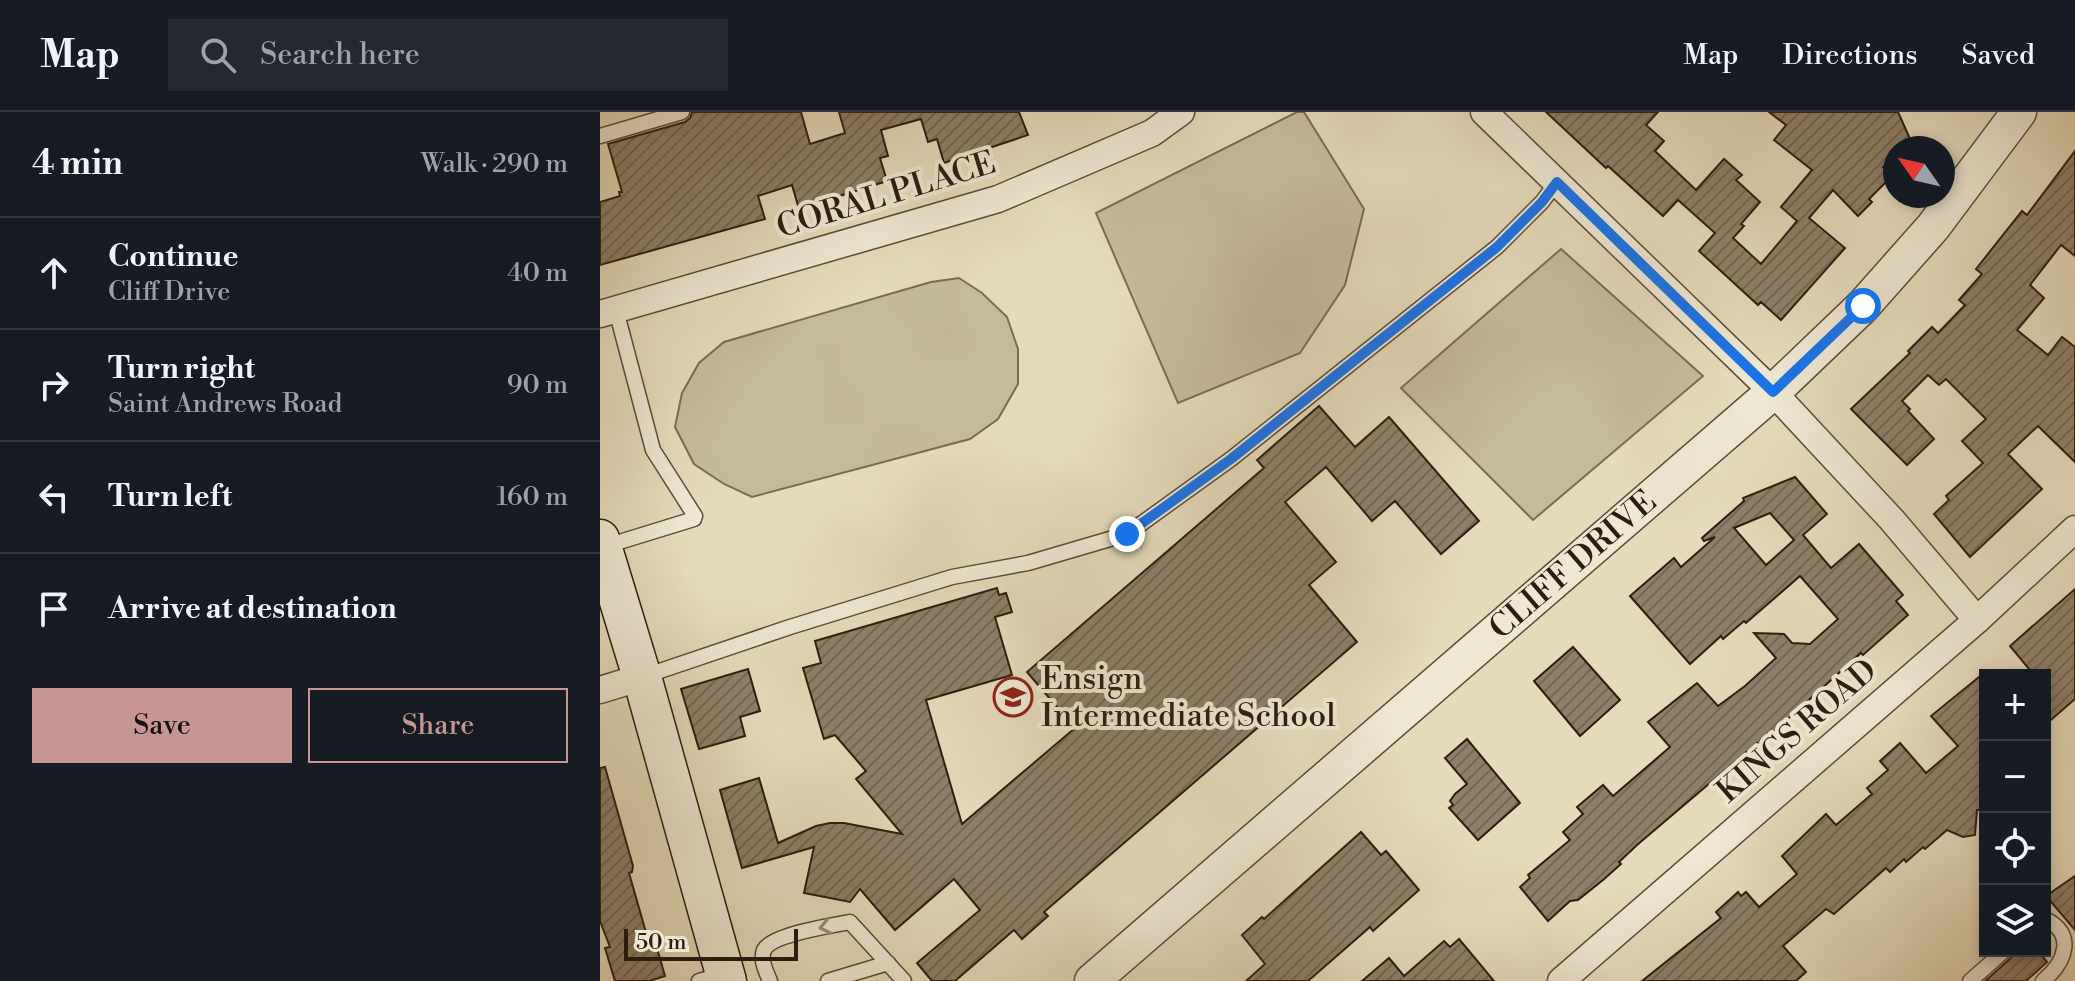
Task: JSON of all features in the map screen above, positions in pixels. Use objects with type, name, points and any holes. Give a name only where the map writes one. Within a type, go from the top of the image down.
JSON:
[{"type":"main road","points":[[601,543],[642,677],[717,979]]},
{"type":"street","name":"CORAL PLACE","points":[[608,312],[998,199],[1152,133],[1181,112]]},
{"type":"street","points":[[1484,112],[1773,392],[1892,520],[1977,620]]},
{"type":"street","name":"CLIFF DRIVE","points":[[1092,981],[1773,392],[1863,306],[1933,227],[2006,117]]},
{"type":"street","name":"KINGS ROAD","points":[[1561,981],[1977,620],[2075,529]]},
{"type":"street","points":[[600,690],[642,677]]},
{"type":"lane","points":[[600,136],[682,112]]},
{"type":"lane","points":[[642,677],[952,577],[1028,563],[1127,534],[1231,459],[1497,247],[1542,202],[1557,182]]},
{"type":"lane","points":[[601,543],[694,519],[695,516],[653,450],[608,312]]},
{"type":"lane","points":[[770,981],[763,965],[763,951],[770,942],[850,922],[904,981]]},
{"type":"lane","points":[[2043,981],[2068,956],[2071,945],[2062,928],[2051,922]]},
{"type":"lane","points":[[1970,981],[1997,957]]},
{"type":"lane","points":[[828,981],[888,963]]},
{"type":"shaded area","points":[[1297,112],[1304,112],[1364,209],[1345,285],[1300,353],[1178,403],[1096,213]]},
{"type":"shaded area","points":[[1561,249],[1703,376],[1533,520],[1401,388]]},
{"type":"shaded area","points":[[959,278],[982,293],[1007,317],[1018,349],[1018,384],[998,419],[970,439],[752,497],[724,484],[694,464],[675,427],[682,393],[699,363],[724,342],[931,282]]},
{"type":"building","points":[[692,112],[801,112],[810,144],[845,133],[839,112],[1019,112],[1028,135],[944,163],[937,139],[928,142],[921,119],[881,130],[888,156],[880,158],[887,181],[799,209],[792,185],[758,196],[765,219],[600,265],[600,202],[620,196],[619,192],[622,192],[608,144],[685,122]]},
{"type":"building","points":[[1546,112],[1658,112],[1646,125],[1664,141],[1655,151],[1696,190],[1724,159],[1742,175],[1736,180],[1760,202],[1733,238],[1761,264],[1797,221],[1781,207],[1812,170],[1774,140],[1786,125],[1769,112],[1898,112],[1909,136],[1883,136],[1883,185],[1858,216],[1833,190],[1809,218],[1845,248],[1781,320],[1761,302],[1758,305],[1699,251],[1715,233],[1678,200],[1663,216],[1608,166],[1606,168]]},
{"type":"building","points":[[2075,151],[2075,256],[2061,245],[2030,285],[2044,298],[2017,330],[2048,355],[2062,337],[2075,347],[2075,462],[2038,426],[2008,454],[2042,489],[1970,557],[1934,514],[1949,500],[1946,496],[1983,463],[1962,441],[1986,419],[1946,379],[1939,385],[1928,375],[1902,401],[1934,439],[1907,465],[1851,409],[1910,353],[1908,351],[1932,327],[1938,333],[1965,305],[1959,300],[1982,274],[1976,269],[2022,211],[2027,215]]},
{"type":"building","points":[[1319,406],[1355,447],[1389,417],[1479,521],[1441,554],[1395,501],[1372,521],[1326,467],[1285,502],[1336,562],[1309,585],[1357,642],[1044,912],[1048,916],[1022,939],[1014,930],[955,981],[932,981],[917,963],[980,910],[954,879],[895,930],[860,889],[850,902],[804,893],[814,847],[742,868],[720,790],[759,778],[778,843],[830,823],[902,834],[856,779],[866,771],[835,735],[824,739],[803,668],[821,663],[815,641],[997,588],[999,595],[1006,593],[1012,612],[995,617],[1012,675],[926,700],[962,824],[1075,728],[1027,672],[1264,468],[1257,460]]},
{"type":"building","points":[[1795,477],[1827,514],[1803,535],[1831,568],[1859,544],[1903,595],[1896,601],[1908,615],[1759,745],[1757,743],[1637,845],[1603,880],[1578,900],[1570,901],[1548,921],[1520,887],[1530,878],[1528,875],[1570,840],[1563,832],[1583,814],[1577,807],[1603,785],[1613,796],[1670,747],[1648,722],[1697,683],[1718,706],[1745,686],[1776,658],[1754,633],[1784,634],[1792,643],[1810,644],[1838,619],[1800,576],[1746,623],[1744,621],[1723,639],[1721,636],[1690,664],[1630,596],[1674,558],[1681,567],[1715,537],[1704,541],[1702,538],[1744,501],[1743,498]],"holes":[[[1770,513],[1794,540],[1766,565],[1734,528]]]},
{"type":"building","points":[[2075,589],[2075,699],[2051,720],[2051,669],[2029,669],[2010,646]]},
{"type":"building","points":[[1573,647],[1620,700],[1580,736],[1534,681]]},
{"type":"building","points":[[748,669],[760,711],[740,717],[745,736],[699,749],[681,689]]},
{"type":"building","points":[[1979,677],[1979,810],[1975,835],[1963,837],[1947,830],[1890,872],[1886,868],[1834,914],[1826,909],[1783,946],[1806,972],[1796,981],[1642,981],[1721,918],[1716,912],[1738,892],[1741,896],[1746,892],[1759,907],[1797,874],[1782,856],[1826,814],[1836,825],[1872,794],[1867,788],[1888,770],[1880,761],[1900,743],[1926,773],[1958,746],[1931,716]]},
{"type":"building","points":[[1467,739],[1520,803],[1478,840],[1449,808],[1453,805],[1450,801],[1455,794],[1467,784],[1445,758]]},
{"type":"building","points":[[605,767],[633,866],[629,873],[647,936],[653,934],[665,976],[649,981],[615,981],[605,948],[610,947],[600,921],[600,768]]},
{"type":"building","points":[[1361,832],[1381,855],[1386,851],[1419,890],[1373,931],[1370,927],[1308,981],[1246,981],[1265,964],[1242,935]]},
{"type":"building","points":[[2075,876],[2075,930],[2051,902],[2051,893]]},
{"type":"building","points":[[1459,939],[1494,981],[1362,981],[1389,958],[1404,976],[1444,941],[1450,947]]},
{"type":"building","points":[[2043,957],[2047,962],[2026,981],[1985,981],[2011,958]]},
{"type":"place","name":"Ensign Intermediate School","points":[[1013,697]]},
{"type":"route","points":[[1127,534],[1231,459],[1497,247],[1542,202],[1557,182],[1773,392],[1863,306]]}]
